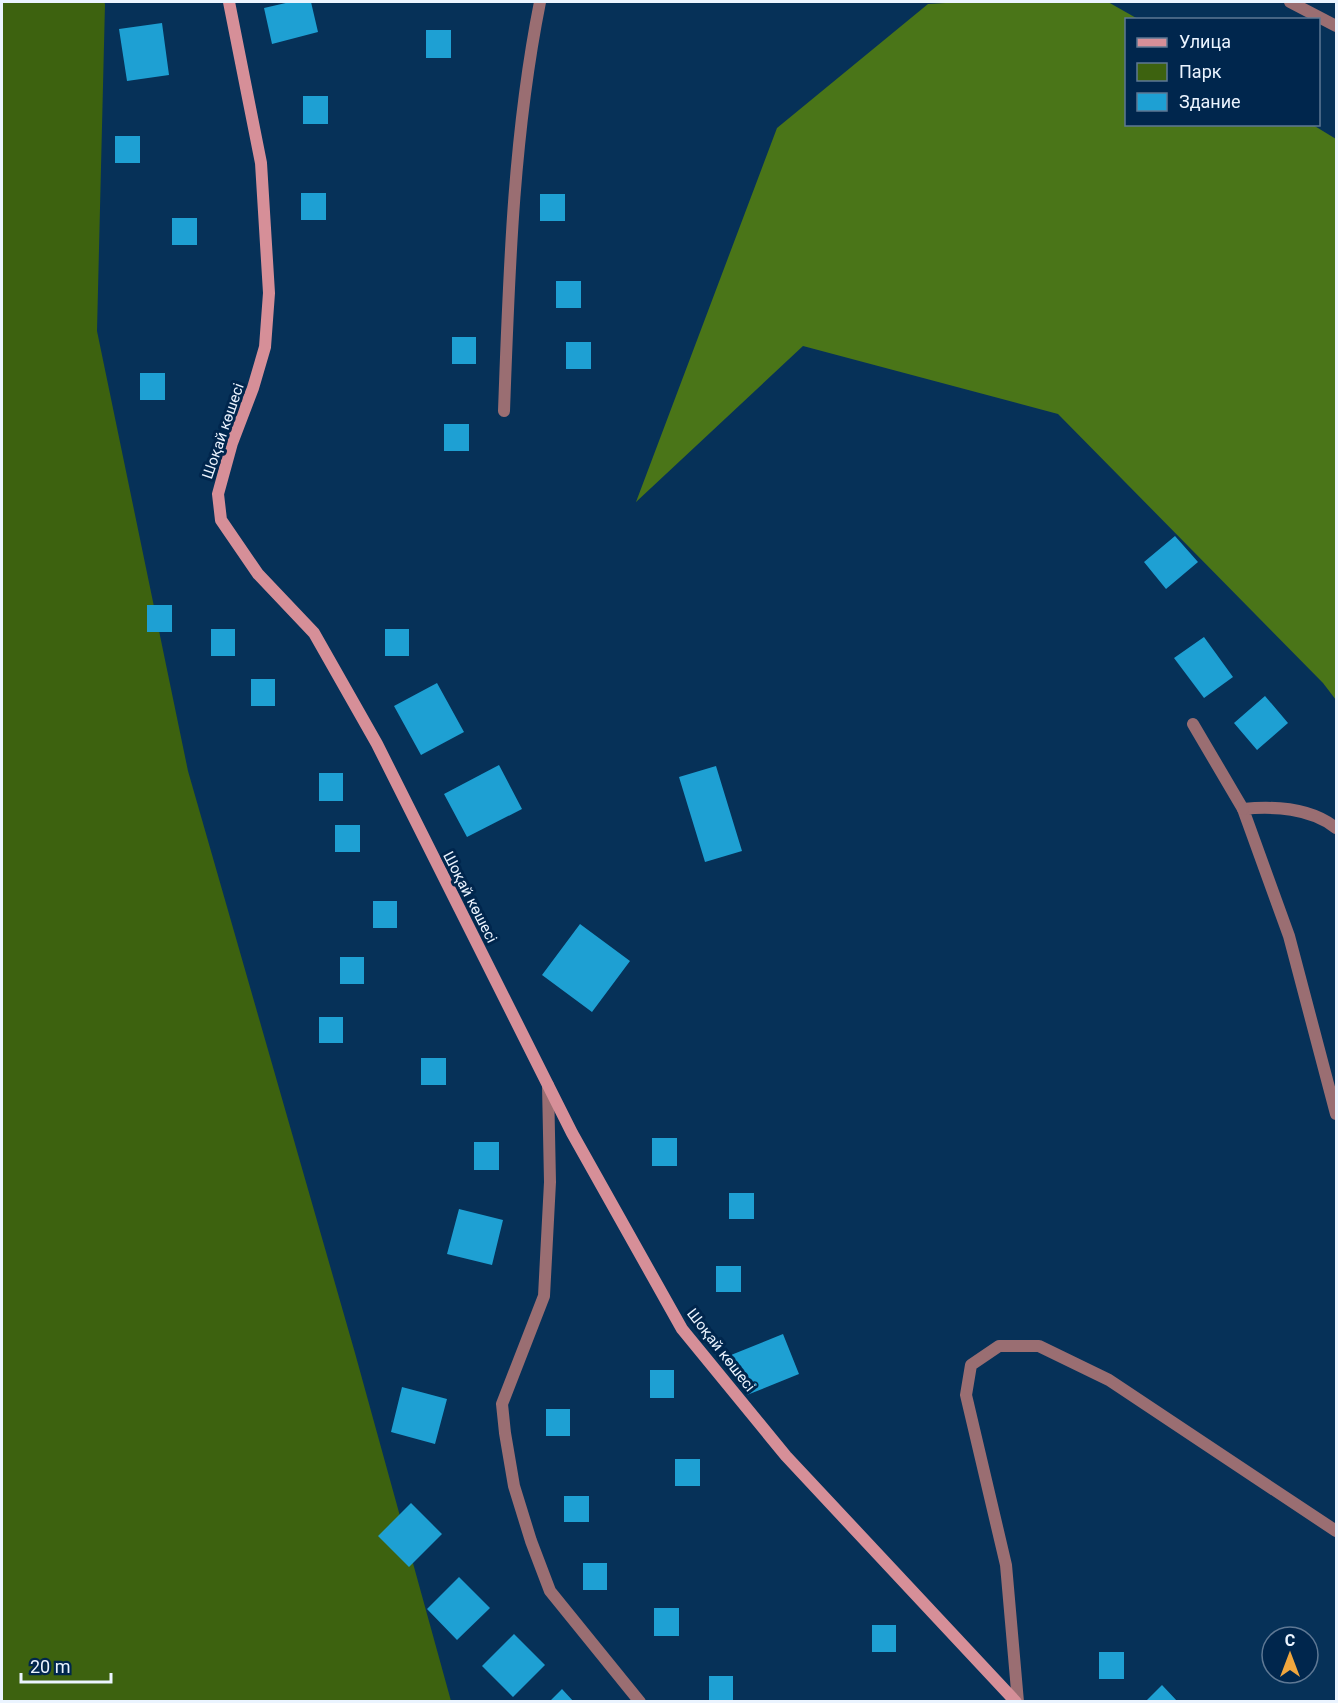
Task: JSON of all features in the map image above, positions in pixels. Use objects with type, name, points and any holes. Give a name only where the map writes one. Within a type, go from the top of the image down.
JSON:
[{"type":"street","name":"Шоқай көшесі","points":[[229,2],[261,163],[269,293],[265,347],[253,388],[232,443],[218,494],[221,520],[258,574],[314,633],[376,744],[572,1133],[682,1329],[786,1456],[1017,1701]]},
{"type":"street","points":[[504,411],[511,212],[528,62],[540,2]]},
{"type":"street","points":[[1290,2],[1336,26]]},
{"type":"street","points":[[1193,724],[1243,809],[1289,936],[1336,1114]]},
{"type":"street","points":[[1243,809],[1269,806],[1324,818],[1336,828]]},
{"type":"street","points":[[548,1085],[550,1182],[544,1296],[502,1404],[505,1433],[514,1486],[550,1591],[640,1701]]},
{"type":"street","points":[[1017,1701],[1006,1565],[966,1395],[971,1365],[999,1346],[1039,1346],[1109,1380],[1336,1531]]},
{"type":"green space","points":[[2,2],[104,2],[105,4],[97,331],[188,771],[355,1353],[451,1701],[2,1702]]},
{"type":"green space","points":[[1108,2],[1136,18],[1125,18],[1125,126],[1315,126],[1336,139],[1336,700],[1323,683],[1058,414],[803,346],[636,502],[777,128],[928,4]]},
{"type":"building","points":[[290,2],[311,2],[318,32],[272,44],[264,8]]},
{"type":"building","points":[[162,23],[169,75],[127,81],[119,29]]},
{"type":"building","points":[[426,30],[451,30],[451,58],[426,58]]},
{"type":"building","points":[[303,96],[328,96],[328,124],[303,124]]},
{"type":"building","points":[[115,136],[140,136],[140,163],[115,163]]},
{"type":"building","points":[[301,193],[326,193],[326,220],[301,220]]},
{"type":"building","points":[[540,194],[565,194],[565,221],[540,221]]},
{"type":"building","points":[[172,218],[197,218],[197,245],[172,245]]},
{"type":"building","points":[[556,281],[581,281],[581,308],[556,308]]},
{"type":"building","points":[[452,337],[476,337],[476,364],[452,364]]},
{"type":"building","points":[[566,342],[591,342],[591,369],[566,369]]},
{"type":"building","points":[[140,373],[165,373],[165,400],[140,400]]},
{"type":"building","points":[[444,424],[469,424],[469,451],[444,451]]},
{"type":"building","points":[[1175,536],[1198,562],[1166,589],[1144,562]]},
{"type":"building","points":[[147,605],[172,605],[172,632],[147,632]]},
{"type":"building","points":[[211,629],[235,629],[235,656],[211,656]]},
{"type":"building","points":[[385,629],[409,629],[409,656],[385,656]]},
{"type":"building","points":[[1204,637],[1233,677],[1204,698],[1174,658]]},
{"type":"building","points":[[251,679],[275,679],[275,706],[251,706]]},
{"type":"building","points":[[437,683],[464,732],[421,755],[394,706]]},
{"type":"building","points":[[1265,696],[1288,723],[1257,750],[1234,723]]},
{"type":"building","points":[[499,765],[522,809],[467,837],[444,794]]},
{"type":"building","points":[[716,766],[742,851],[705,862],[679,777]]},
{"type":"building","points":[[319,773],[343,773],[343,801],[319,801]]},
{"type":"building","points":[[335,825],[360,825],[360,852],[335,852]]},
{"type":"building","points":[[373,901],[397,901],[397,928],[373,928]]},
{"type":"building","points":[[580,924],[630,961],[592,1012],[542,975]]},
{"type":"building","points":[[340,957],[364,957],[364,984],[340,984]]},
{"type":"building","points":[[319,1017],[343,1017],[343,1043],[319,1043]]},
{"type":"building","points":[[421,1058],[446,1058],[446,1085],[421,1085]]},
{"type":"building","points":[[652,1138],[677,1138],[677,1166],[652,1166]]},
{"type":"building","points":[[474,1142],[499,1142],[499,1170],[474,1170]]},
{"type":"building","points":[[729,1193],[754,1193],[754,1219],[729,1219]]},
{"type":"building","points":[[459,1209],[503,1220],[492,1265],[447,1254]]},
{"type":"building","points":[[716,1266],[741,1266],[741,1292],[716,1292]]},
{"type":"building","points":[[783,1334],[799,1374],[747,1395],[731,1355]]},
{"type":"building","points":[[650,1370],[674,1370],[674,1398],[650,1398]]},
{"type":"building","points":[[402,1387],[447,1399],[435,1444],[391,1432]]},
{"type":"building","points":[[546,1409],[570,1409],[570,1436],[546,1436]]},
{"type":"building","points":[[675,1459],[700,1459],[700,1486],[675,1486]]},
{"type":"building","points":[[564,1496],[589,1496],[589,1522],[564,1522]]},
{"type":"building","points":[[411,1503],[442,1534],[409,1567],[378,1536]]},
{"type":"building","points":[[583,1563],[607,1563],[607,1590],[583,1590]]},
{"type":"building","points":[[459,1577],[490,1608],[457,1640],[427,1609]]},
{"type":"building","points":[[654,1608],[679,1608],[679,1636],[654,1636]]},
{"type":"building","points":[[872,1625],[896,1625],[896,1652],[872,1652]]},
{"type":"building","points":[[514,1634],[545,1665],[513,1697],[482,1666]]},
{"type":"building","points":[[1099,1652],[1124,1652],[1124,1679],[1099,1679]]},
{"type":"building","points":[[709,1676],[733,1676],[733,1702],[709,1702]]},
{"type":"building","points":[[1162,1685],[1178,1702],[1145,1702]]},
{"type":"building","points":[[562,1689],[574,1702],[549,1702]]}]
